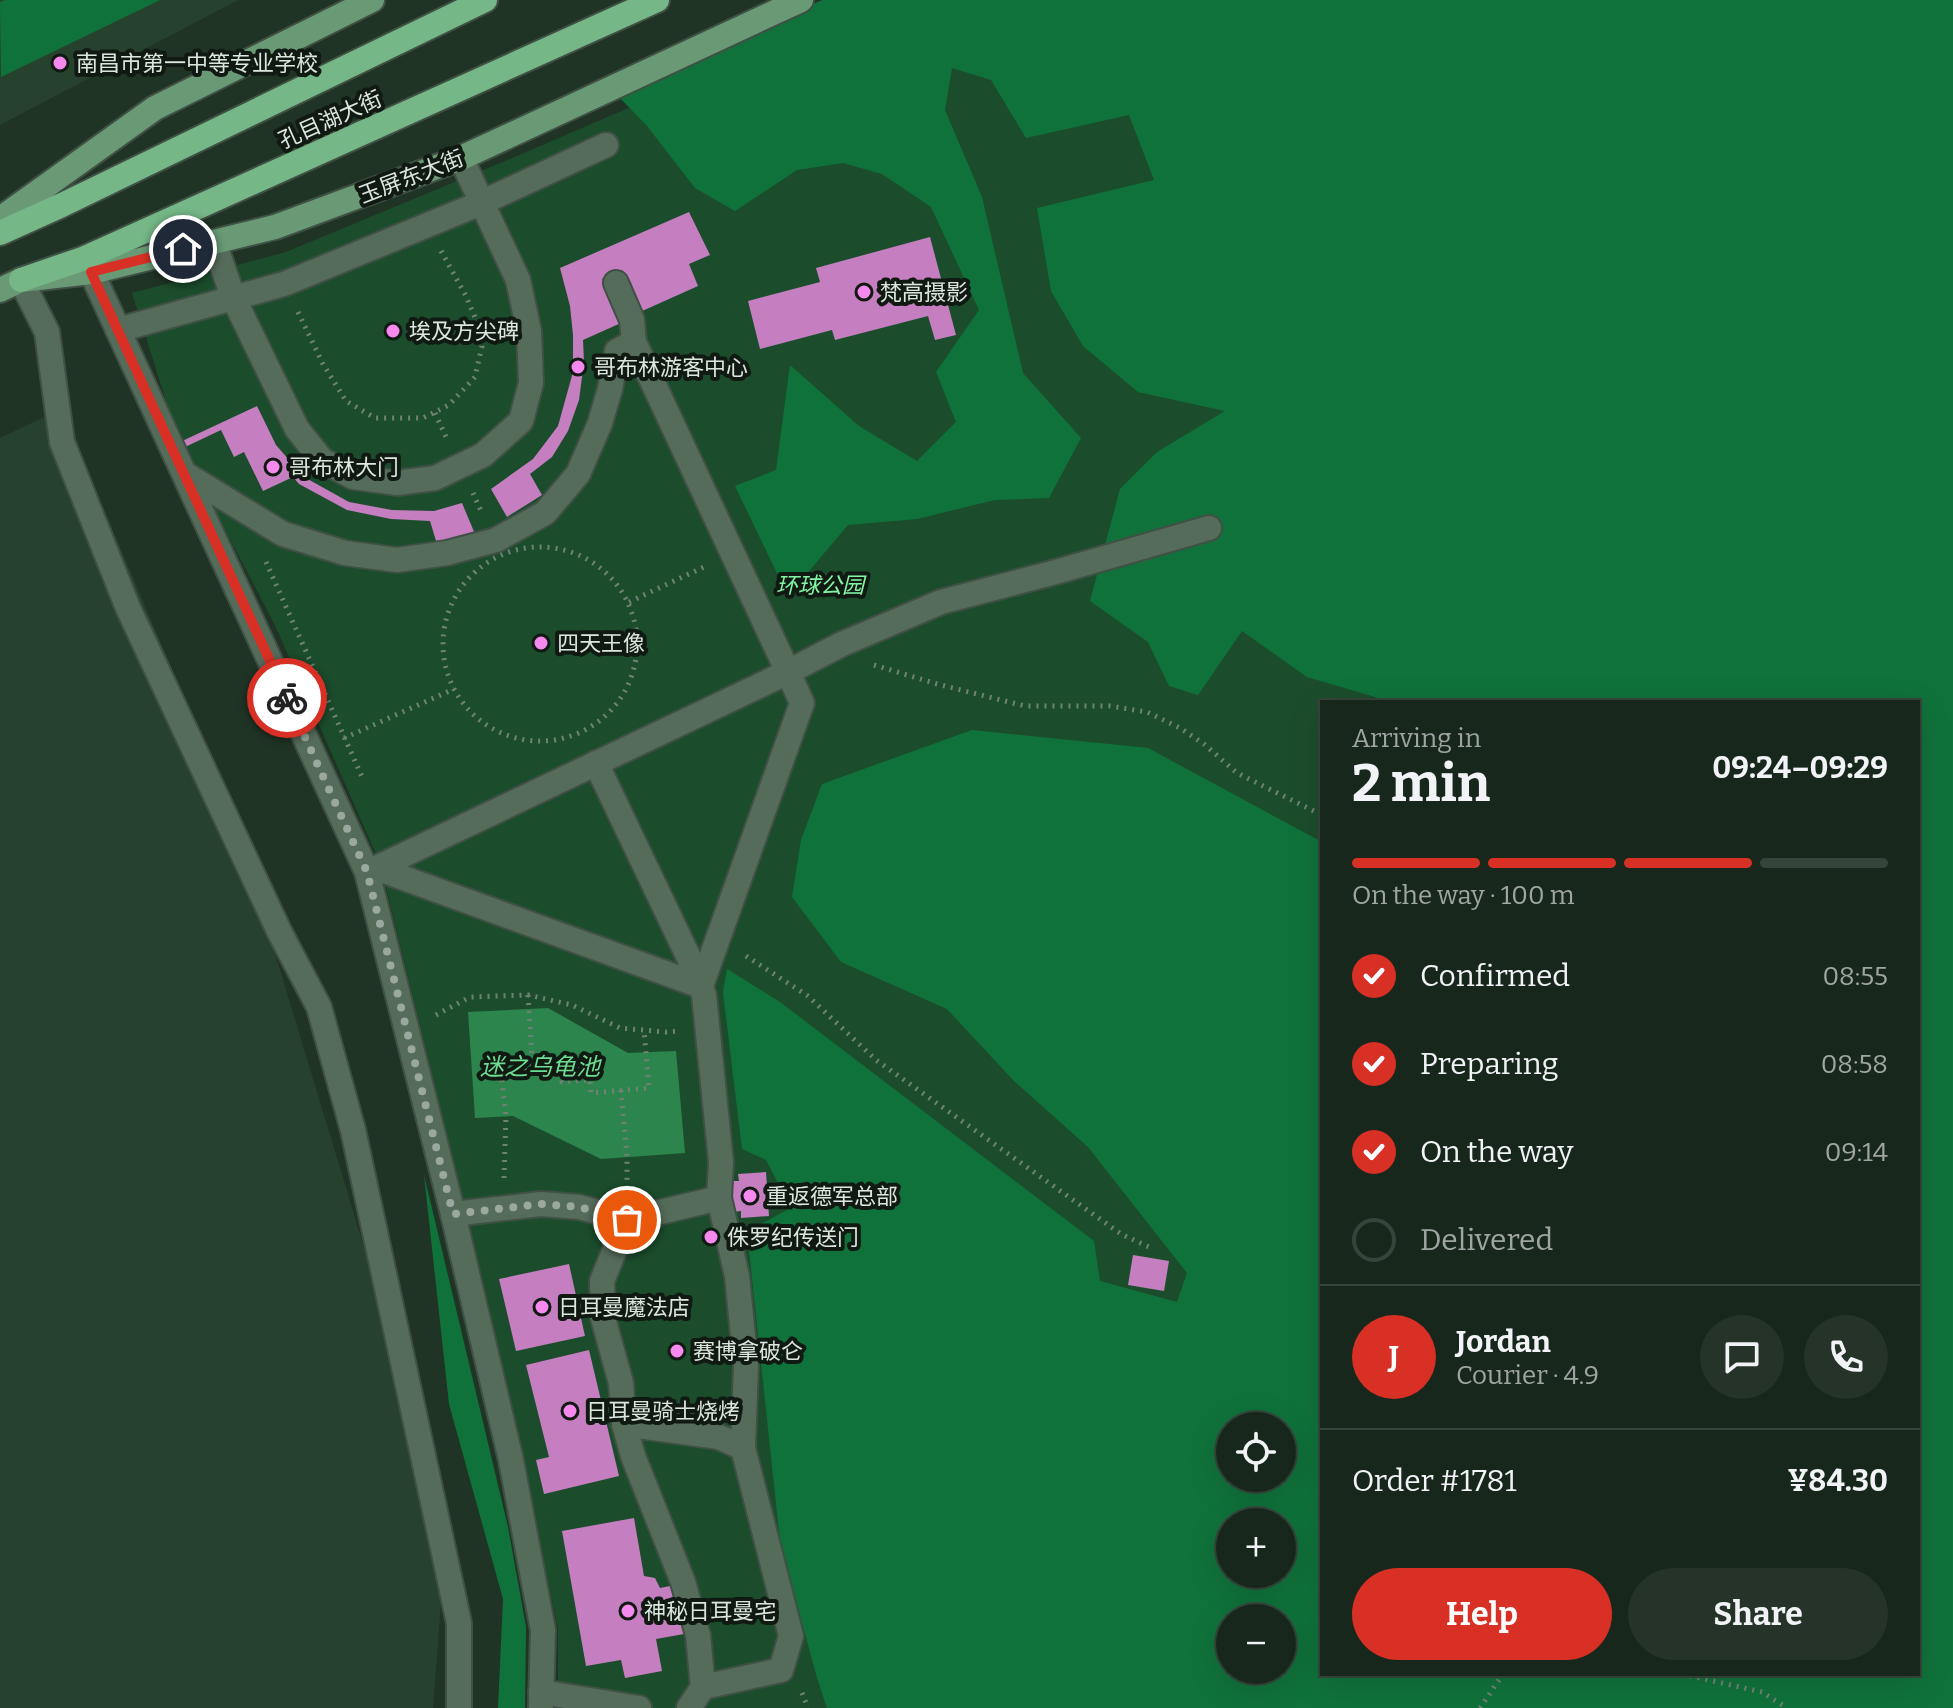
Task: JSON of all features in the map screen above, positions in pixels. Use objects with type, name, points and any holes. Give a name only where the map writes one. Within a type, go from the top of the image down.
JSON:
[{"type":"highway","name":"孔目湖大街","points":[[0,233],[485,0]]},
{"type":"highway","name":"孔目湖大街","points":[[11,285],[88,265],[657,0]]},
{"type":"main road","points":[[0,219],[155,108],[372,0]]},
{"type":"main road","name":"玉屏东大街","points":[[88,265],[214,242],[275,227],[461,158],[801,0]]},
{"type":"lane","points":[[118,330],[284,284],[481,203],[606,145]]},
{"type":"lane","points":[[214,242],[233,297],[297,429],[322,460],[353,477],[397,483],[435,478],[483,455],[521,421],[531,383],[529,331],[518,280],[461,158]]},
{"type":"lane","points":[[88,265],[372,870],[407,1032],[511,1460],[543,1630],[541,1700],[639,1708]]},
{"type":"lane","points":[[616,283],[632,320],[634,342],[802,703],[701,986]]},
{"type":"lane","points":[[11,285],[47,332],[62,442],[128,608],[279,931],[319,1007],[353,1130],[459,1623],[459,1708]]},
{"type":"lane","points":[[184,474],[283,534],[345,553],[397,560],[447,553],[496,540],[545,513],[578,474],[600,423],[617,351],[634,342]]},
{"type":"lane","points":[[372,870],[827,651],[941,602],[1209,528]]},
{"type":"lane","points":[[596,763],[704,995],[721,1162],[719,1198],[737,1276],[746,1366],[743,1448],[791,1636],[781,1670],[703,1687]]},
{"type":"lane","points":[[372,870],[701,986]]},
{"type":"lane","points":[[453,1214],[541,1204],[579,1207],[627,1220],[719,1198]]},
{"type":"lane","points":[[627,1220],[602,1281],[603,1318],[621,1383],[624,1424],[633,1456],[683,1582],[698,1635],[703,1687],[689,1708]]},
{"type":"lane","points":[[624,1424],[719,1437],[743,1448]]},
{"type":"path","points":[[303,322],[323,364],[346,401],[375,418],[423,418],[435,413],[449,405],[475,377],[482,346],[466,296],[444,257]]},
{"type":"path","points":[[243,510],[368,791]]},
{"type":"path","points":[[541,546],[584,556],[610,576],[629,602],[637,626],[638,652],[632,677],[621,699],[604,718],[583,732],[558,740],[533,741],[508,736],[485,725],[466,708],[454,689],[444,663],[442,641],[445,620],[465,581],[480,566],[503,553],[541,546]]},
{"type":"path","points":[[629,602],[733,554]]},
{"type":"path","points":[[827,651],[1025,706],[1110,706],[1147,712],[1204,744],[1237,773],[1320,814]]},
{"type":"path","points":[[344,738],[454,689]]},
{"type":"path","points":[[718,938],[808,996],[876,1060],[1121,1234],[1151,1248]]},
{"type":"path","points":[[407,1032],[470,997],[528,995],[572,1005],[620,1028],[666,1032],[708,1027]]},
{"type":"path","points":[[528,995],[533,1070]]},
{"type":"path","points":[[503,1208],[506,1116],[501,1074],[560,1068],[562,1082],[590,1080],[591,1093],[649,1088],[644,1030]]},
{"type":"path","points":[[621,1090],[627,1157]]},
{"type":"path","points":[[1480,1708],[1502,1676]]},
{"type":"path","points":[[1691,1676],[1762,1692],[1787,1708]]},
{"type":"shaded area","name":"南昌市第一中等专业学校","points":[[0,0],[238,0],[0,125]]},
{"type":"shaded area","points":[[160,0],[1,77],[0,2]]},
{"type":"shaded area","points":[[822,0],[1953,0],[1953,1708],[827,1708],[780,1541],[747,1231],[791,1208],[766,1160],[742,1149],[723,992],[727,969],[780,1002],[1094,1241],[1100,1281],[1177,1302],[1187,1273],[1088,1147],[1014,1081],[947,1009],[841,962],[792,897],[801,840],[822,784],[972,730],[1148,748],[1320,841],[1320,1676],[1920,1676],[1920,700],[1385,700],[1307,677],[1242,631],[1198,695],[1169,686],[1148,642],[1090,601],[1120,489],[1157,452],[1225,411],[1138,392],[1083,346],[1051,291],[1037,208],[1154,180],[1129,115],[1026,138],[991,80],[952,68],[945,110],[982,197],[1023,373],[1081,438],[1049,498],[995,500],[917,519],[848,525],[788,596],[735,486],[776,470],[790,365],[859,426],[917,461],[956,422],[936,372],[979,310],[931,207],[882,174],[843,163],[797,170],[735,211],[695,188],[647,126],[616,94]]},
{"type":"shaded area","points":[[61,409],[230,805],[447,1521],[433,1708],[0,1708],[0,438]]},
{"type":"shaded area","points":[[424,1175],[508,1527],[526,1627],[525,1708],[498,1708],[503,1599],[449,1404]]},
{"type":"green space","name":"环球公园","points":[[879,0],[1953,0],[1953,1708],[558,1708],[558,1629],[482,1277],[380,863],[274,623],[179,442],[132,293],[286,252]]},
{"type":"water","name":"迷之乌龟池","points":[[548,1008],[628,1053],[676,1051],[685,1153],[601,1159],[513,1116],[475,1118],[468,1012]]},
{"type":"building","name":"哥布林游客中心","points":[[689,212],[710,255],[689,264],[698,286],[640,312],[622,270],[602,279],[621,323],[583,340],[584,362],[579,400],[568,431],[552,457],[530,474],[542,495],[507,517],[491,489],[533,459],[558,426],[573,372],[570,306],[560,268]]},
{"type":"building","name":"梵高摄影","points":[[930,237],[956,335],[935,340],[928,316],[835,340],[832,330],[760,349],[748,301],[820,282],[816,268]]},
{"type":"building","name":"哥布林大门","points":[[257,406],[276,445],[304,477],[349,502],[392,510],[434,511],[462,503],[475,534],[437,544],[430,521],[391,519],[347,510],[299,484],[293,477],[263,491],[244,452],[234,457],[221,430],[183,448],[180,442]]},
{"type":"building","name":"重返德军总部","points":[[766,1172],[769,1216],[741,1218],[741,1211],[733,1212],[731,1181],[739,1181],[738,1174]]},
{"type":"building","points":[[1133,1255],[1169,1261],[1164,1291],[1128,1285]]},
{"type":"building","name":"日耳曼魔法店","points":[[569,1264],[585,1336],[516,1351],[499,1279]]},
{"type":"building","name":"日耳曼骑士烧烤","points":[[589,1350],[619,1476],[544,1494],[536,1460],[549,1457],[526,1365]]},
{"type":"building","name":"神秘日耳曼宅","points":[[634,1518],[644,1576],[655,1578],[660,1588],[675,1585],[684,1634],[656,1639],[662,1671],[625,1678],[621,1660],[586,1666],[562,1531]]},
{"type":"way so far","points":[[287,698],[367,872],[453,1214],[541,1204],[579,1207],[627,1220]]},
{"type":"place","name":"南昌市第一中等专业学校","points":[[60,63]]},
{"type":"place","name":"梵高摄影","points":[[864,292]]},
{"type":"place","name":"埃及方尖碑","points":[[393,331]]},
{"type":"place","name":"哥布林游客中心","points":[[578,367]]},
{"type":"place","name":"哥布林大门","points":[[273,467]]},
{"type":"place","name":"四天王像","points":[[541,643]]},
{"type":"place","name":"重返德军总部","points":[[750,1196]]},
{"type":"place","name":"侏罗纪传送门","points":[[711,1237]]},
{"type":"place","name":"日耳曼魔法店","points":[[542,1307]]},
{"type":"place","name":"赛博拿破仑","points":[[677,1351]]},
{"type":"place","name":"日耳曼骑士烧烤","points":[[570,1411]]},
{"type":"place","name":"神秘日耳曼宅","points":[[628,1611]]},
{"type":"route","points":[[183,249],[91,272],[287,698]]}]
